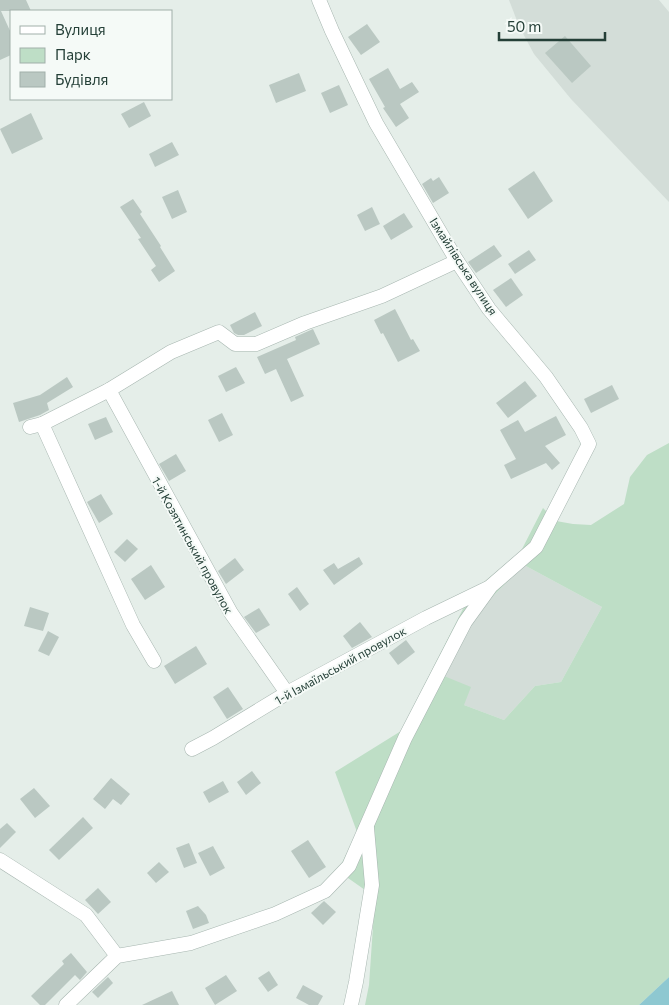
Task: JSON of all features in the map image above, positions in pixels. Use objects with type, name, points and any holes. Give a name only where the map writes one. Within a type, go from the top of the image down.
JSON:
[{"type":"street","name":"Ізмайлівська вулиця","points":[[319,0],[376,122],[457,261],[489,309],[546,377],[581,428],[589,444],[536,547],[491,586]]},
{"type":"street","points":[[154,661],[133,624],[36,426],[109,390],[171,352],[219,332],[235,344],[256,344],[305,323],[382,296],[457,261]]},
{"type":"street","name":"1-й Козятинський провулок","points":[[109,390],[231,613],[287,693]]},
{"type":"street","points":[[66,1005],[117,956],[191,943],[275,914],[326,891],[350,866],[405,738],[465,622],[491,586]]},
{"type":"street","name":"1-й Ізмаїльський провулок","points":[[192,749],[287,693],[426,618],[491,586]]},
{"type":"street","points":[[351,1005],[372,886],[367,827]]},
{"type":"street","points":[[0,860],[86,915],[117,956]]},
{"type":"shaded area","points":[[509,0],[659,0],[669,12],[669,202],[571,99],[534,54],[519,26]]},
{"type":"shaded area","points":[[524,565],[602,607],[561,682],[535,686],[504,720],[464,705],[444,676],[474,615]]},
{"type":"green space","points":[[669,443],[669,977],[639,1005],[365,1005],[369,985],[375,897],[338,871],[357,832],[335,772],[401,731],[471,593],[521,551],[543,508],[556,521],[591,525],[624,504],[630,477],[647,455]],"holes":[[[524,565],[602,607],[561,682],[535,686],[504,720],[464,705],[471,687],[444,676],[474,615]]]},
{"type":"water","points":[[669,977],[669,1005],[639,1005]]},
{"type":"building","points":[[0,0],[26,0],[31,10],[1,11],[10,31],[10,55],[0,60]]},
{"type":"building","points":[[367,24],[380,42],[361,55],[348,37]]},
{"type":"building","points":[[565,36],[591,66],[572,83],[545,53]]},
{"type":"building","points":[[388,68],[400,89],[412,82],[419,92],[400,104],[409,118],[396,127],[383,108],[385,107],[369,79]]},
{"type":"building","points":[[299,73],[306,91],[276,103],[269,85]]},
{"type":"building","points":[[339,85],[348,105],[330,113],[321,93]]},
{"type":"building","points":[[144,102],[151,116],[129,128],[121,114]]},
{"type":"building","points":[[31,113],[43,139],[12,154],[0,129]]},
{"type":"building","points":[[172,142],[179,155],[155,167],[149,154]]},
{"type":"building","points":[[534,171],[553,201],[528,219],[508,189]]},
{"type":"building","points":[[439,177],[449,193],[433,203],[422,184],[431,178],[433,181]]},
{"type":"building","points":[[178,190],[187,212],[172,219],[162,197]]},
{"type":"building","points":[[133,199],[142,212],[140,214],[175,271],[159,282],[151,270],[156,266],[138,239],[141,238],[120,207]]},
{"type":"building","points":[[372,207],[380,224],[365,231],[357,215]]},
{"type":"building","points":[[404,213],[413,227],[391,240],[383,226]]},
{"type":"building","points":[[494,245],[502,256],[476,273],[468,262]]},
{"type":"building","points":[[529,250],[536,260],[515,274],[508,264]]},
{"type":"building","points":[[511,278],[523,295],[506,307],[493,290]]},
{"type":"building","points":[[395,309],[411,340],[413,339],[420,351],[398,362],[374,320]]},
{"type":"building","points":[[255,312],[262,326],[244,335],[234,333],[230,325]]},
{"type":"building","points":[[313,329],[320,344],[287,359],[304,396],[291,402],[276,369],[265,374],[257,357],[296,340],[295,337]]},
{"type":"building","points":[[236,367],[245,383],[226,392],[218,376]]},
{"type":"building","points":[[67,377],[73,387],[47,403],[49,410],[19,422],[13,403],[40,395]]},
{"type":"building","points":[[525,381],[537,396],[508,418],[496,403]]},
{"type":"building","points":[[612,385],[619,399],[591,413],[584,399]]},
{"type":"building","points":[[222,413],[233,435],[219,442],[208,420]]},
{"type":"building","points":[[556,416],[566,435],[545,446],[560,463],[552,470],[546,463],[511,479],[504,465],[516,459],[500,430],[518,420],[525,432]]},
{"type":"building","points":[[106,417],[113,432],[95,440],[88,424]]},
{"type":"building","points":[[176,454],[186,471],[169,481],[159,464]]},
{"type":"building","points":[[101,494],[113,514],[99,523],[87,502]]},
{"type":"building","points":[[127,539],[138,549],[125,562],[114,552]]},
{"type":"building","points":[[359,557],[363,564],[334,585],[323,570],[334,563],[338,569]]},
{"type":"building","points":[[235,558],[244,570],[226,584],[218,571]]},
{"type":"building","points":[[151,565],[165,587],[145,600],[131,579]]},
{"type":"building","points":[[297,587],[309,604],[300,611],[288,594]]},
{"type":"building","points":[[30,607],[49,613],[43,631],[24,626]]},
{"type":"building","points":[[259,608],[270,625],[256,633],[244,617]]},
{"type":"building","points":[[360,622],[372,637],[352,648],[343,636]]},
{"type":"building","points":[[48,631],[59,637],[49,656],[38,651]]},
{"type":"building","points":[[406,640],[415,652],[398,665],[389,653]]},
{"type":"building","points":[[196,646],[207,664],[175,684],[164,666]]},
{"type":"building","points":[[228,687],[243,709],[227,719],[213,697]]},
{"type":"building","points":[[252,771],[261,783],[246,795],[237,782]]},
{"type":"building","points":[[111,778],[130,794],[121,805],[113,799],[105,809],[93,799]]},
{"type":"building","points":[[223,781],[229,792],[209,803],[203,792]]},
{"type":"building","points":[[34,788],[50,806],[35,818],[20,799]]},
{"type":"building","points":[[83,817],[93,828],[59,860],[49,850]]},
{"type":"building","points":[[7,823],[16,832],[0,848],[0,829]]},
{"type":"building","points":[[308,840],[326,867],[309,878],[291,851]]},
{"type":"building","points":[[189,843],[197,863],[184,868],[176,848]]},
{"type":"building","points":[[213,846],[225,868],[210,876],[198,853]]},
{"type":"building","points":[[159,862],[169,872],[156,883],[147,873]]},
{"type":"building","points":[[98,888],[111,902],[98,914],[85,900]]},
{"type":"building","points":[[324,901],[336,912],[323,925],[311,913]]},
{"type":"building","points":[[198,906],[206,915],[209,923],[193,929],[186,911]]},
{"type":"building","points":[[71,953],[87,972],[80,980],[75,975],[45,1005],[40,1005],[31,996],[64,964],[62,961]]},
{"type":"building","points":[[269,971],[278,985],[268,992],[258,978]]},
{"type":"building","points":[[226,975],[237,991],[215,1005],[205,988]]},
{"type":"building","points":[[108,977],[113,983],[98,998],[92,992]]},
{"type":"building","points":[[303,985],[323,996],[318,1005],[309,1005],[296,998]]},
{"type":"building","points":[[172,991],[179,1005],[142,1005]]}]
